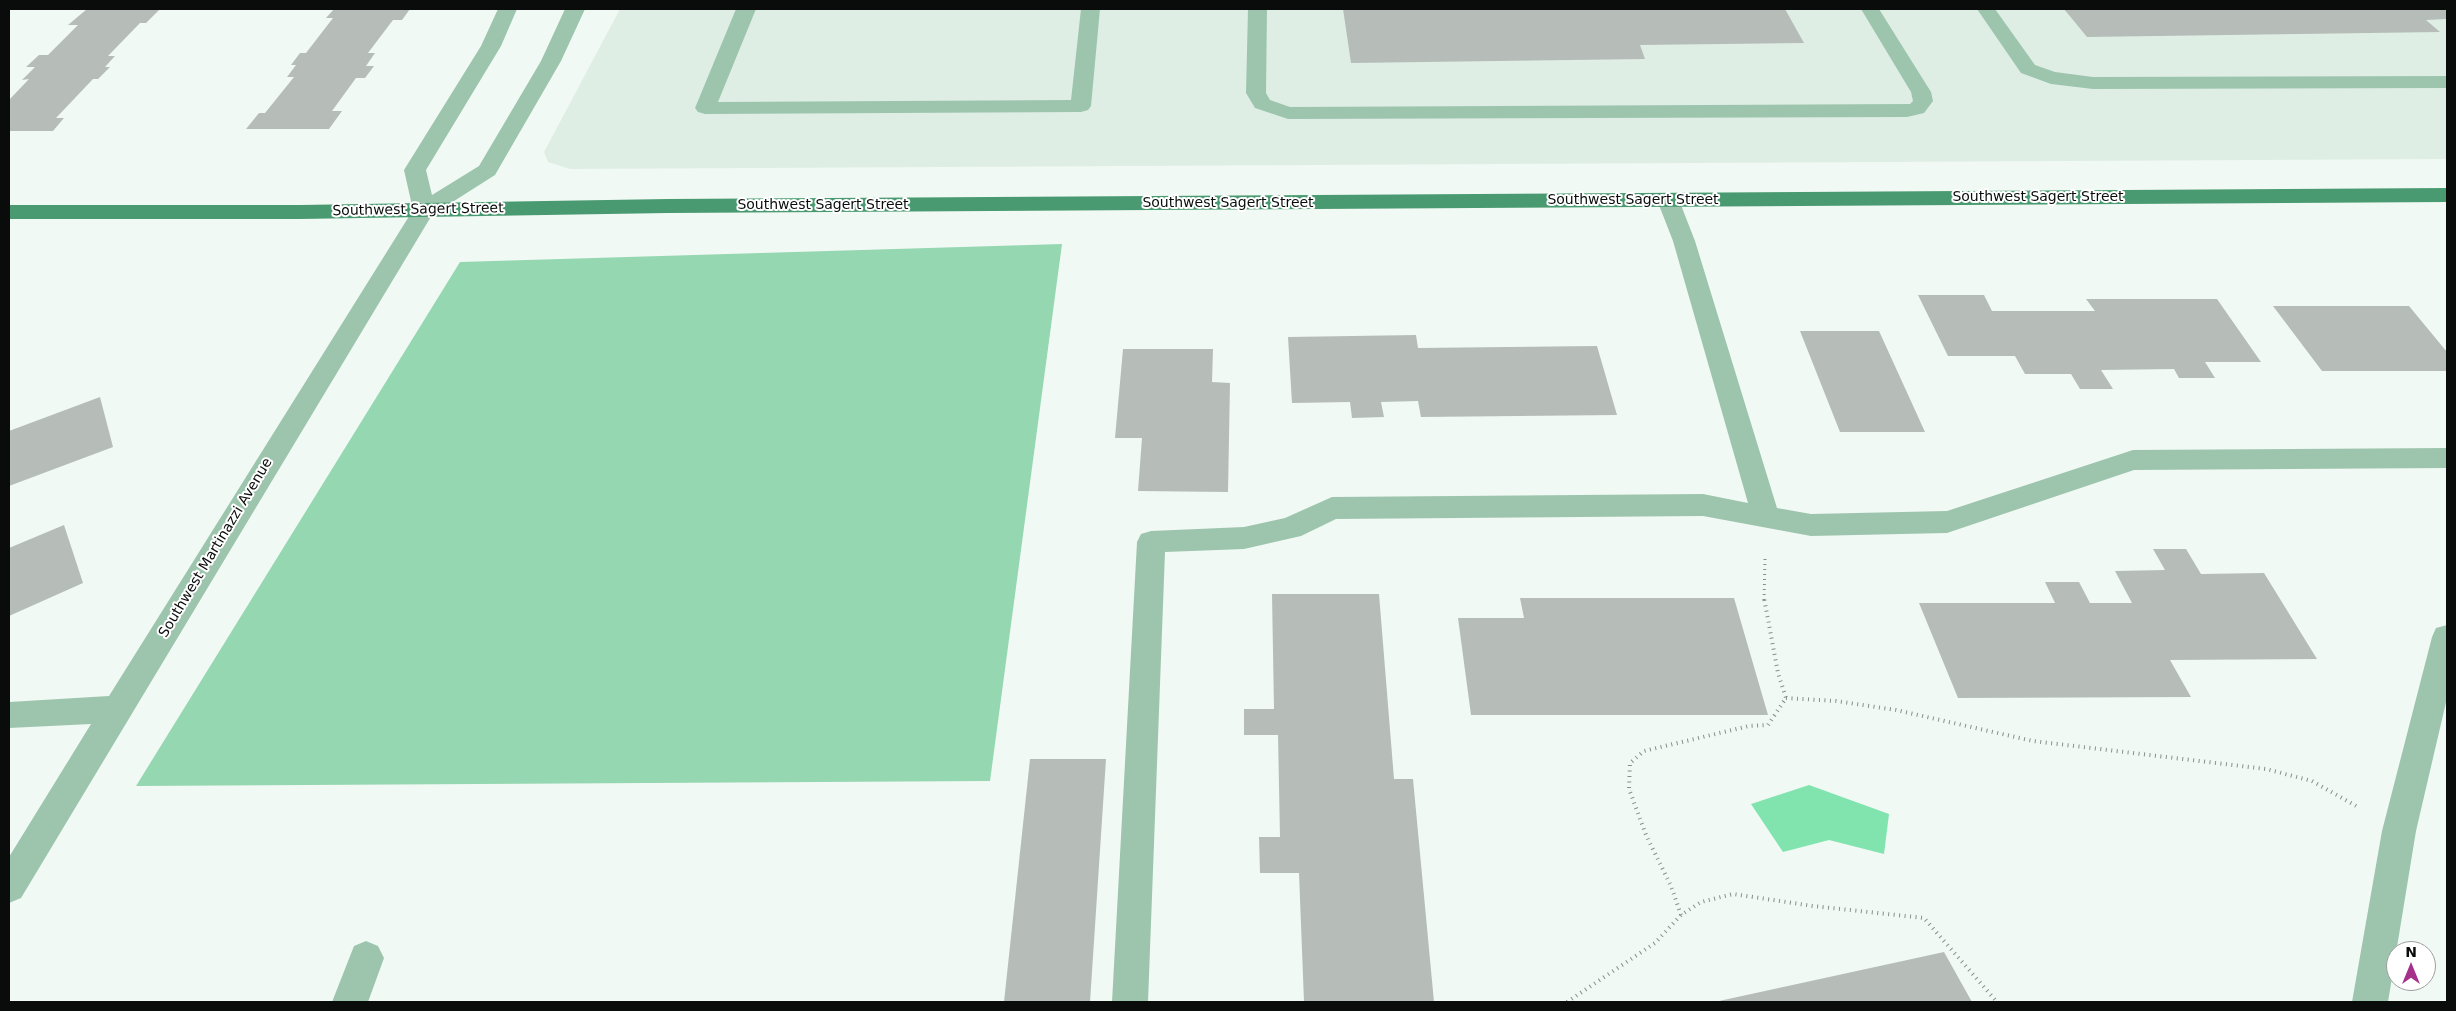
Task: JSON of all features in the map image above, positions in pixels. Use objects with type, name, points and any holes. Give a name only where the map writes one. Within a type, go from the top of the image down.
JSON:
[{"type":"main road","name":"Southwest Sagert Street","points":[[9,212],[2447,195]]},
{"type":"street","points":[[424,210],[415,170],[491,46],[507,9]]},
{"type":"street","name":"Southwest Martinazzi Avenue","points":[[9,887],[424,210],[487,170],[551,61],[575,9]]},
{"type":"street","points":[[746,9],[705,108],[1081,106],[1091,9]]},
{"type":"street","points":[[1257,9],[1256,93],[1262,104],[1288,113],[1907,111],[1917,109],[1923,101],[1921,92],[1870,9]]},
{"type":"street","points":[[1986,9],[2028,69],[2051,78],[2093,83],[2447,82]]},
{"type":"street","points":[[1668,200],[1684,241],[1766,516]]},
{"type":"street","points":[[1130,1002],[1151,542],[1244,538],[1291,528],[1332,508],[1703,505],[1811,525],[1947,522],[2133,460],[2447,458]]},
{"type":"street","points":[[2370,1002],[2399,831],[2447,637]]},
{"type":"street","points":[[9,714],[118,709]]},
{"type":"street","points":[[350,1002],[366,958]]},
{"type":"path","points":[[1766,516],[1763,592],[1778,673],[1786,698]]},
{"type":"path","points":[[1786,698],[1836,701],[1896,710],[2033,741],[2266,769],[2312,781],[2399,831]]},
{"type":"path","points":[[1680,915],[1671,886],[1646,834],[1629,789],[1630,763],[1644,750],[1717,735],[1749,726],[1768,725],[1786,698]]},
{"type":"path","points":[[1567,1002],[1655,943],[1680,915],[1701,902],[1732,894],[1813,906],[1924,918],[1997,1002]]},
{"type":"shaded area","points":[[620,9],[2447,9],[2447,159],[570,169],[548,162],[544,152]]},
{"type":"shaded area","points":[[1062,244],[990,781],[136,786],[460,262]]},
{"type":"shaded area","points":[[1809,785],[1889,814],[1884,854],[1829,840],[1783,852],[1751,804]]},
{"type":"building","points":[[87,9],[159,10],[146,23],[140,23],[108,56],[115,56],[105,67],[110,67],[98,79],[93,79],[56,118],[64,118],[53,131],[9,131],[9,100],[29,79],[22,80],[35,67],[26,67],[39,55],[48,55],[78,25],[68,25]]},
{"type":"building","points":[[334,9],[410,9],[402,20],[393,20],[368,53],[375,53],[366,66],[374,66],[365,78],[356,78],[332,111],[342,111],[329,129],[246,129],[259,113],[265,113],[294,77],[287,77],[296,65],[291,65],[300,53],[306,53],[333,18],[326,18]]},
{"type":"building","points":[[1343,9],[1785,9],[1804,43],[1640,45],[1645,59],[1351,63]]},
{"type":"building","points":[[2064,9],[2447,9],[2447,19],[2426,20],[2440,32],[2087,37]]},
{"type":"building","points":[[1918,295],[1984,295],[1992,311],[2095,311],[2086,299],[2217,299],[2261,362],[2205,362],[2215,378],[2179,378],[2174,369],[2101,370],[2113,389],[2080,389],[2071,374],[2025,374],[2015,356],[1948,356]]},
{"type":"building","points":[[2273,306],[2409,306],[2447,352],[2447,371],[2322,371]]},
{"type":"building","points":[[1800,331],[1879,331],[1925,432],[1840,432]]},
{"type":"building","points":[[1416,335],[1418,348],[1597,346],[1617,415],[1421,417],[1418,401],[1381,402],[1384,417],[1352,418],[1350,402],[1292,403],[1288,337]]},
{"type":"building","points":[[1123,349],[1213,349],[1212,382],[1230,383],[1228,492],[1138,491],[1142,438],[1115,438]]},
{"type":"building","points":[[100,397],[113,447],[9,486],[9,431]]},
{"type":"building","points":[[64,525],[83,583],[9,616],[9,548]]},
{"type":"building","points":[[2153,549],[2186,549],[2201,574],[2264,573],[2317,659],[2170,660],[2191,697],[1958,698],[1919,603],[2055,603],[2045,582],[2079,582],[2090,603],[2132,603],[2115,571],[2165,570]]},
{"type":"building","points":[[1272,594],[1379,594],[1394,779],[1413,779],[1434,1002],[1304,1002],[1299,873],[1260,873],[1259,837],[1280,837],[1278,735],[1244,735],[1244,709],[1274,709]]},
{"type":"building","points":[[1520,598],[1734,598],[1768,715],[1471,715],[1458,618],[1524,618]]},
{"type":"building","points":[[1030,759],[1106,759],[1090,1002],[1004,1002]]},
{"type":"building","points":[[1944,952],[1972,1002],[1719,1002],[1719,1001]]}]
